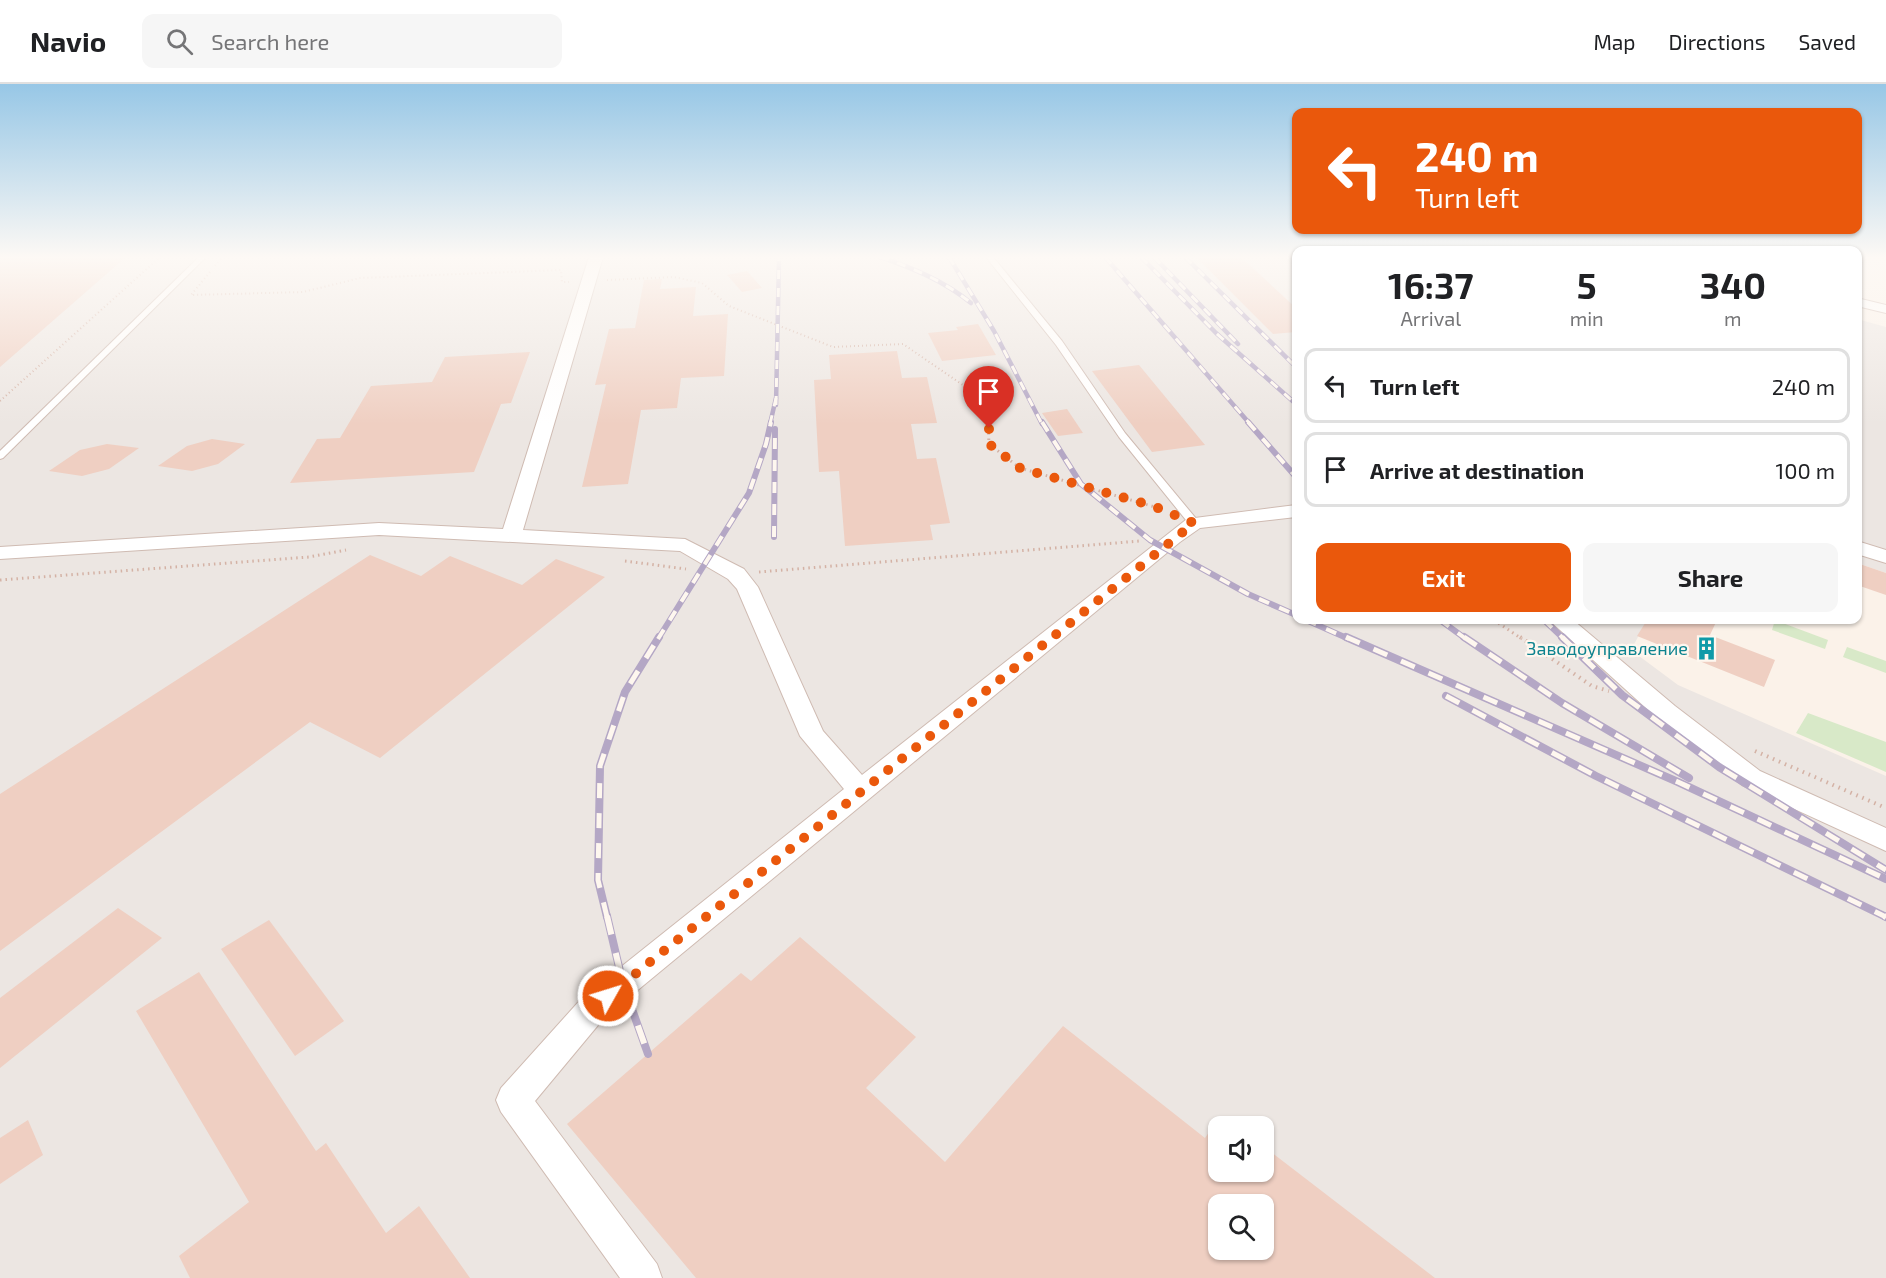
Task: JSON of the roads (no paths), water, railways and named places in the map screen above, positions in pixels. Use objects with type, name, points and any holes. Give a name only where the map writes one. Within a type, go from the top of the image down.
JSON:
[{"type":"street","points":[[512,536],[577,313]]},
{"type":"street","points":[[643,1278],[513,1101],[593,1008],[860,790],[1194,523],[1292,511]]},
{"type":"street","points":[[0,553],[379,529],[686,545],[736,574],[747,587],[813,736],[860,790]]},
{"type":"street","points":[[1862,549],[1886,557]]},
{"type":"street","points":[[1565,624],[1666,712],[1751,778],[1886,840]]},
{"type":"lane","points":[[0,456],[146,313]]},
{"type":"lane","points":[[1034,313],[1059,343],[1122,435],[1194,523]]},
{"type":"railway","points":[[776,405],[778,313]]},
{"type":"railway","points":[[983,313],[1042,424]]},
{"type":"railway","points":[[1153,313],[1250,424]]},
{"type":"railway","points":[[1196,313],[1292,400]]},
{"type":"railway","points":[[1208,313],[1238,344]]},
{"type":"railway","points":[[1241,313],[1292,363]]},
{"type":"railway","points":[[770,424],[776,398]]},
{"type":"railway","points":[[658,639],[749,493],[771,422]]},
{"type":"railway","points":[[1042,422],[1081,484],[1150,540],[1248,594],[1292,613]]},
{"type":"railway","points":[[1248,422],[1292,472]]},
{"type":"railway","points":[[774,537],[775,429]]},
{"type":"railway","points":[[1315,624],[1349,639]]},
{"type":"railway","points":[[1445,624],[1466,639]]},
{"type":"railway","points":[[1548,624],[1564,639]]},
{"type":"railway","points":[[607,917],[598,880],[600,766],[625,692],[659,637]]},
{"type":"railway","points":[[1346,637],[1678,782],[1886,879]]},
{"type":"railway","points":[[1464,637],[1562,703],[1689,778]]},
{"type":"railway","points":[[1562,637],[1622,695],[1719,767],[1886,870]]},
{"type":"railway","points":[[1446,696],[1596,776],[1886,917],[1884,916]]},
{"type":"railway","points":[[607,916],[623,984],[648,1054]]},
{"type":"place","name":"Заводоуправление","points":[[1706,648]]}]
